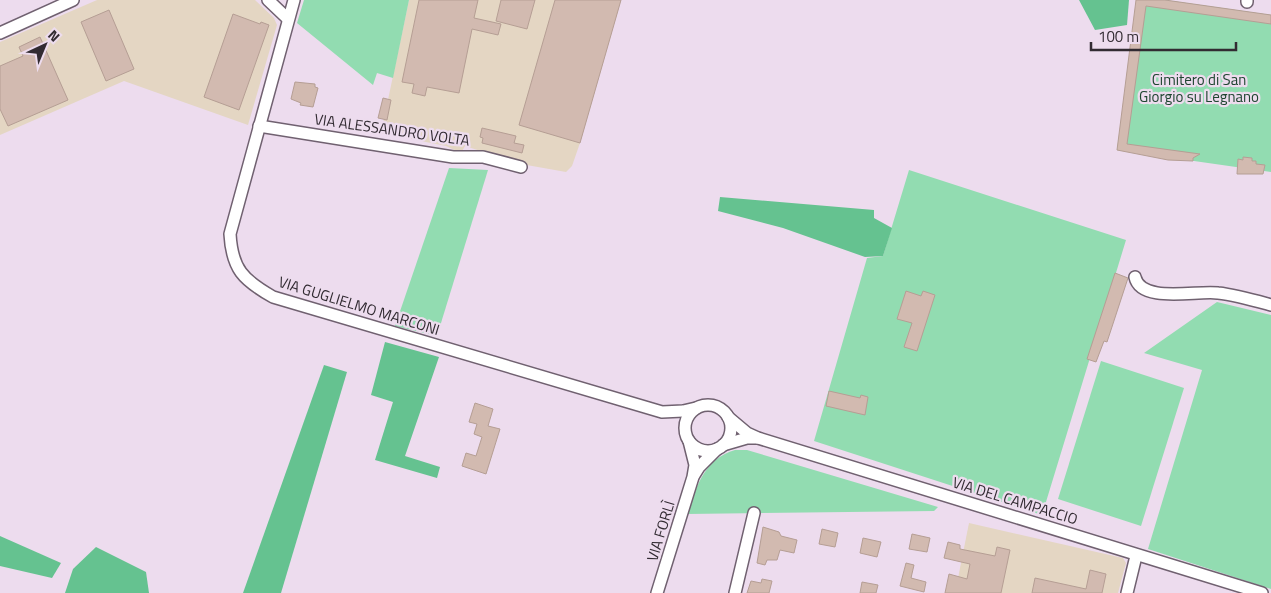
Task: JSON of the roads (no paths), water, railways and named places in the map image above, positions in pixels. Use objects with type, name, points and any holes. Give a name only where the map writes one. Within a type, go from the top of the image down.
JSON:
[{"type":"street","points":[[0,33],[73,0]]},
{"type":"street","points":[[268,0],[288,19]]},
{"type":"street","name":"VIA GUGLIELMO MARCONI","points":[[294,0],[230,234],[235,264],[252,286],[273,297],[662,412],[677,412],[696,408]]},
{"type":"street","name":"VIA ALESSANDRO VOLTA","points":[[259,126],[453,157],[482,157],[521,168]]},
{"type":"street","points":[[1135,277],[1138,284],[1153,292],[1173,294],[1216,292],[1271,305]]},
{"type":"street","points":[[710,405],[718,407],[728,417],[730,432],[720,447],[702,450],[687,438],[686,419],[696,408],[710,405]]},
{"type":"street","name":"VIA GUGLIELMO MARCONI","points":[[662,412],[680,425],[687,438]]},
{"type":"street","name":"VIA DEL CAMPACCIO","points":[[728,417],[747,433],[758,438],[1136,556],[1262,593]]},
{"type":"street","name":"VIA FORLÌ","points":[[657,593],[693,477],[695,465],[687,438]]},
{"type":"street","name":"VIA DEL CAMPACCIO","points":[[720,447],[747,438],[758,438]]},
{"type":"street","name":"VIA FORLÌ","points":[[693,477],[699,467],[720,447]]},
{"type":"street","points":[[735,593],[754,513]]},
{"type":"street","points":[[1127,593],[1136,556]]},
{"type":"park label","name":"Cimitero di San Giorgio su Legnano","points":[[1199,88]]}]
